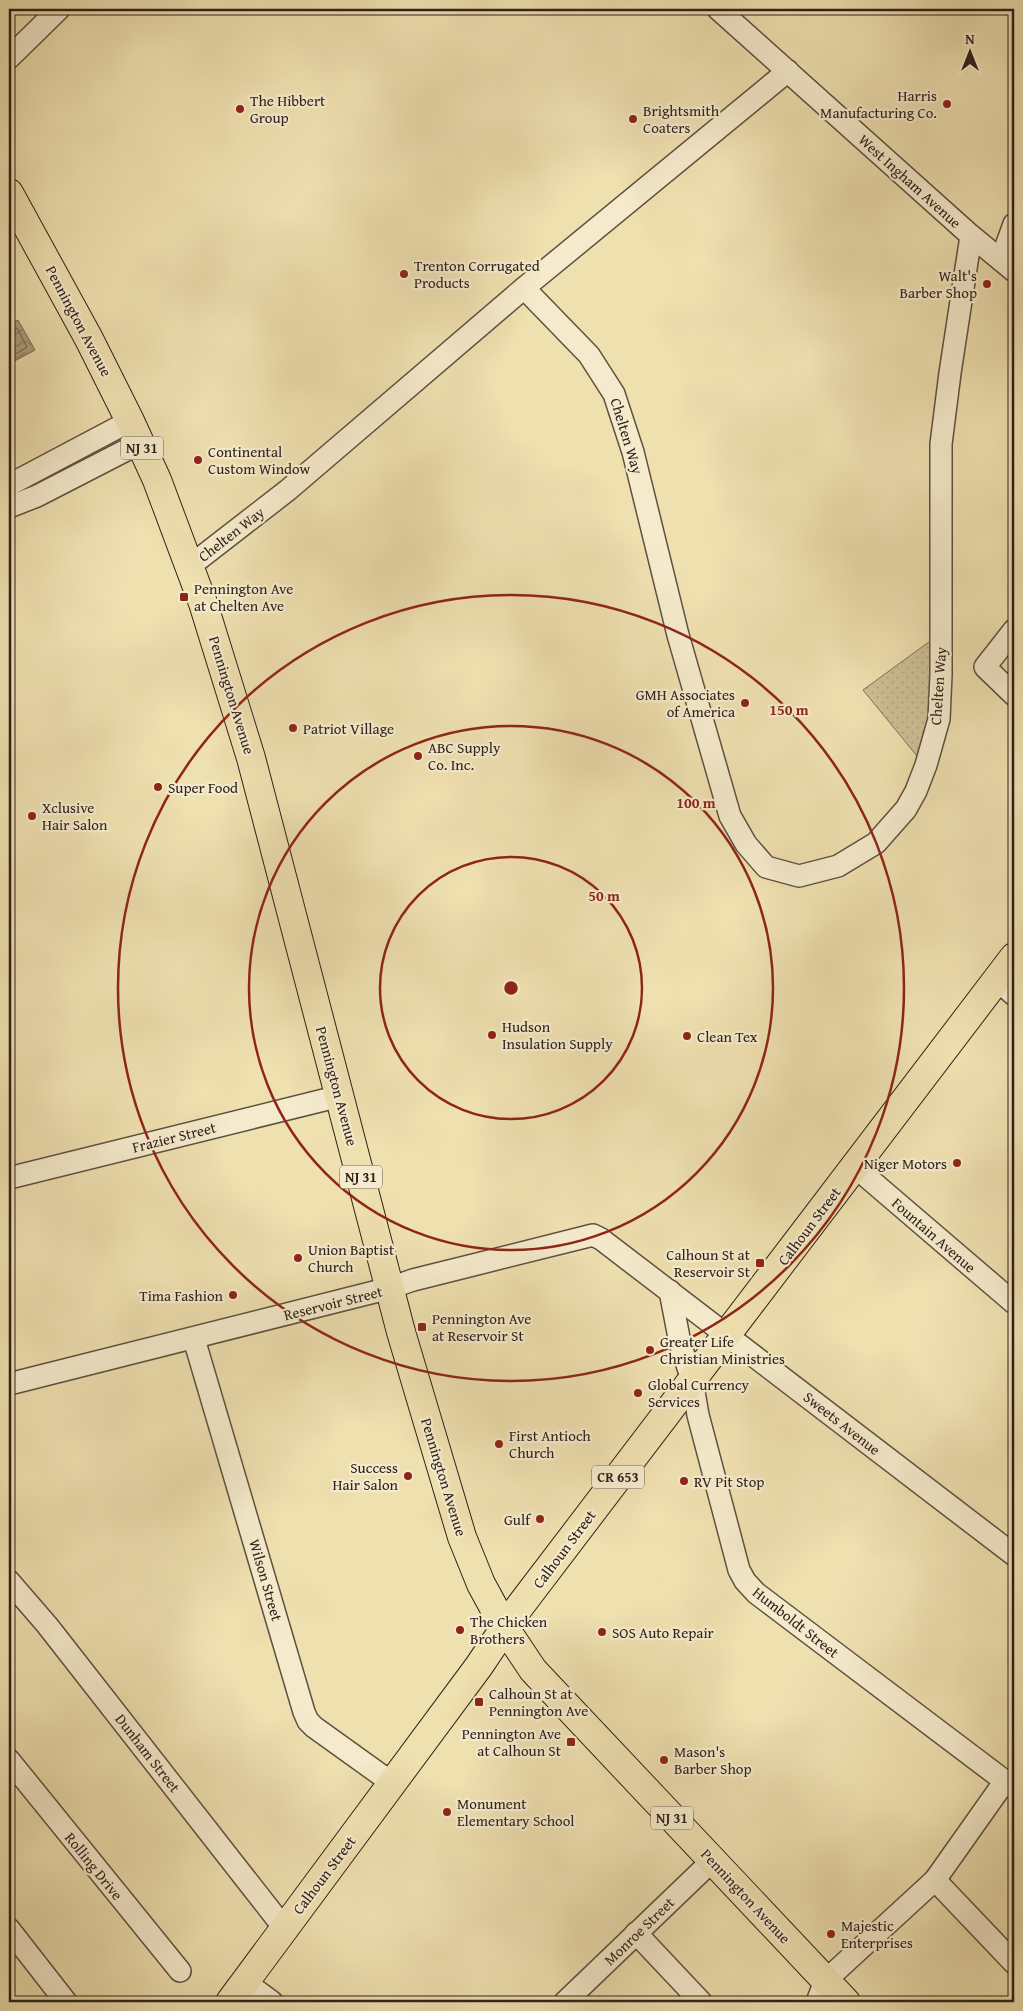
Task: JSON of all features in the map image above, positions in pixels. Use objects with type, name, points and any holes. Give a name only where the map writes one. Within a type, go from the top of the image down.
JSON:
[{"type":"main road","name":"Pennington Avenue","points":[[9,193],[89,339],[135,432],[160,488],[203,603],[251,758],[390,1288],[464,1543],[481,1584],[504,1628],[533,1670],[713,1860],[822,1992],[846,2002]]},
{"type":"main road","name":"Calhoun Street","points":[[238,1992],[479,1666],[504,1628],[854,1166],[1005,988],[1014,957]]},
{"type":"street","points":[[9,58],[59,9]]},
{"type":"street","name":"West Ingham Avenue","points":[[718,9],[971,236],[1008,266]]},
{"type":"street","name":"Chelten Way","points":[[190,566],[288,490],[524,288],[788,71]]},
{"type":"street","points":[[1008,266],[1014,224]]},
{"type":"street","name":"Chelten Way","points":[[524,288],[589,355],[614,394],[634,452],[678,635],[730,816],[746,844],[766,867],[799,876],[838,866],[876,843],[906,809],[916,791],[926,765],[939,719],[941,675],[942,444],[950,373],[971,236]]},
{"type":"street","points":[[9,485],[135,432]]},
{"type":"street","points":[[9,507],[36,496],[135,432]]},
{"type":"street","points":[[1014,630],[985,667],[1014,695]]},
{"type":"street","name":"Frazier Street","points":[[9,1178],[340,1096]]},
{"type":"street","name":"Fountain Avenue","points":[[854,1166],[1014,1303]]},
{"type":"street","name":"Reservoir Street","points":[[9,1384],[593,1235],[670,1291]]},
{"type":"street","name":"Sweets Avenue","points":[[670,1291],[1014,1555]]},
{"type":"street","name":"Humboldt Street","points":[[670,1291],[680,1343],[692,1380],[698,1415],[739,1570],[745,1581],[772,1605],[1010,1785]]},
{"type":"street","name":"Wilson Street","points":[[194,1338],[308,1721],[392,1783]]},
{"type":"street","name":"Dunham Street","points":[[9,1582],[47,1625],[284,1928]]},
{"type":"street","name":"Rolling Drive","points":[[9,1760],[180,1971]]},
{"type":"street","points":[[822,1992],[935,1880],[1010,1785]]},
{"type":"street","name":"Monroe Street","points":[[565,2002],[713,1860]]},
{"type":"street","points":[[935,1880],[1014,1963]]},
{"type":"street","points":[[9,1929],[66,2002]]},
{"type":"street","points":[[636,1932],[701,2002]]},
{"type":"street","points":[[238,1992],[272,2002]]},
{"type":"shaded area","points":[[933,639],[931,707],[917,756],[863,690]]},
{"type":"water","points":[[18,320],[35,350],[9,364],[9,325]]},
{"type":"place","name":"Harris Manufacturing Co.","points":[[947,104]]},
{"type":"place","name":"The Hibbert Group","points":[[240,109]]},
{"type":"place","name":"Brightsmith Coaters","points":[[633,119]]},
{"type":"place","name":"Trenton Corrugated Products","points":[[404,274]]},
{"type":"place","name":"Walt's Barber Shop","points":[[987,284]]},
{"type":"place","name":"Continental Custom Window","points":[[198,460]]},
{"type":"place","name":"Pennington Ave at Chelten Ave","points":[[184,597]]},
{"type":"place","name":"GMH Associates of America","points":[[745,703]]},
{"type":"place","name":"Patriot Village","points":[[293,728]]},
{"type":"place","name":"ABC Supply Co. Inc.","points":[[418,756]]},
{"type":"place","name":"Super Food","points":[[158,787]]},
{"type":"place","name":"Xclusive Hair Salon","points":[[32,816]]},
{"type":"place","name":"Hudson Insulation Supply","points":[[492,1035]]},
{"type":"place","name":"Clean Tex","points":[[687,1036]]},
{"type":"place","name":"Niger Motors","points":[[957,1163]]},
{"type":"place","name":"Union Baptist Church","points":[[298,1258]]},
{"type":"place","name":"Calhoun St at Reservoir St","points":[[760,1263]]},
{"type":"place","name":"Tima Fashion","points":[[233,1295]]},
{"type":"place","name":"Pennington Ave at Reservoir St","points":[[422,1327]]},
{"type":"place","name":"Greater Life Christian Ministries","points":[[650,1350]]},
{"type":"place","name":"Global Currency Services","points":[[638,1393]]},
{"type":"place","name":"First Antioch Church","points":[[499,1444]]},
{"type":"place","name":"Success Hair Salon","points":[[408,1476]]},
{"type":"place","name":"RV Pit Stop","points":[[684,1481]]},
{"type":"place","name":"Gulf","points":[[540,1519]]},
{"type":"place","name":"The Chicken Brothers","points":[[460,1630]]},
{"type":"place","name":"SOS Auto Repair","points":[[602,1632]]},
{"type":"place","name":"Calhoun St at Pennington Ave","points":[[479,1702]]},
{"type":"place","name":"Pennington Ave at Calhoun St","points":[[571,1742]]},
{"type":"place","name":"Mason's Barber Shop","points":[[664,1760]]},
{"type":"place","name":"Monument Elementary School","points":[[447,1812]]},
{"type":"place","name":"Majestic Enterprises","points":[[831,1934]]}]
